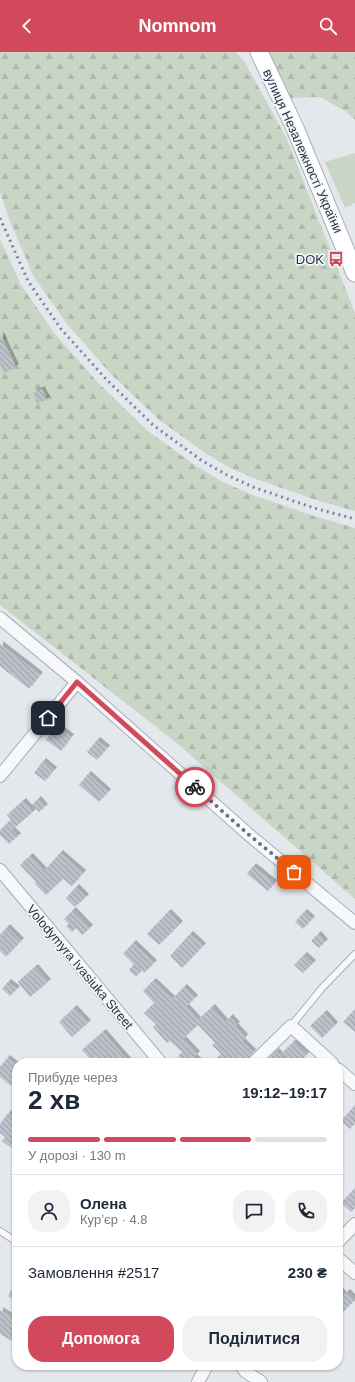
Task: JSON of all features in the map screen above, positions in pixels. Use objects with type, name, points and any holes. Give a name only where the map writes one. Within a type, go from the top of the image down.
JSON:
[{"type":"main road","name":"вулиця Незалежності України","points":[[259,52],[294,128],[355,272]]},
{"type":"street","points":[[0,618],[77,682],[248,834],[355,923]]},
{"type":"street","points":[[0,776],[77,682]]},
{"type":"street","name":"Volodymyra Ivasiuka Street","points":[[0,870],[157,1058]]},
{"type":"street","points":[[258,1058],[291,1026],[326,1058]]},
{"type":"street","points":[[343,1073],[355,1084]]},
{"type":"street","points":[[343,1237],[355,1224]]},
{"type":"street","points":[[343,1262],[355,1272]]},
{"type":"street","points":[[198,1382],[204,1370]]},
{"type":"street","points":[[244,1370],[261,1382]]},
{"type":"lane","points":[[291,1026],[322,988],[355,954]]},
{"type":"lane","points":[[0,1231],[12,1239]]},
{"type":"green space","points":[[0,52],[235,52],[243,59],[287,139],[355,313],[355,511],[316,500],[256,479],[230,468],[205,453],[158,419],[111,374],[67,324],[34,277],[11,224],[0,193]]},
{"type":"green space","points":[[265,52],[355,52],[355,120],[345,111],[320,97],[290,98]]},
{"type":"green space","points":[[355,153],[355,203],[345,208],[325,162]]},
{"type":"green space","points":[[0,239],[21,285],[55,334],[100,385],[148,431],[196,466],[223,482],[250,494],[355,528],[355,899],[173,740],[0,605]]},
{"type":"building","points":[[0,334],[16,367],[4,373],[0,364]]},
{"type":"building","points":[[42,389],[47,400],[37,403],[33,393]]},
{"type":"building","points":[[0,644],[40,675],[29,689],[0,666]]},
{"type":"building","points":[[56,726],[71,737],[61,751],[46,740]]},
{"type":"building","points":[[97,740],[107,748],[97,760],[87,752]]},
{"type":"building","points":[[43,761],[54,770],[45,781],[34,773]]},
{"type":"building","points":[[88,774],[108,792],[99,802],[79,785]]},
{"type":"building","points":[[38,799],[45,807],[39,812],[32,805]]},
{"type":"building","points":[[23,801],[33,812],[12,830],[18,836],[9,844],[0,835],[0,830],[11,820],[7,815]]},
{"type":"building","points":[[60,853],[83,873],[72,886],[63,879],[46,895],[20,865],[30,856],[44,871]]},
{"type":"building","points":[[253,866],[274,883],[268,891],[247,874]]},
{"type":"building","points":[[76,887],[86,897],[75,907],[66,898]]},
{"type":"building","points":[[73,910],[90,928],[82,935],[76,928],[72,932],[66,926],[69,924],[64,919]]},
{"type":"building","points":[[168,912],[180,924],[159,945],[147,934]]},
{"type":"building","points":[[304,912],[312,919],[303,929],[295,922]]},
{"type":"building","points":[[7,927],[21,941],[6,957],[0,951],[0,935]]},
{"type":"building","points":[[190,934],[203,946],[182,968],[170,956]]},
{"type":"building","points":[[318,934],[325,942],[319,948],[311,941]]},
{"type":"building","points":[[133,943],[154,963],[144,973],[142,970],[136,977],[129,970],[134,964],[123,954]]},
{"type":"building","points":[[304,955],[313,963],[303,973],[294,965]]},
{"type":"building","points":[[35,967],[48,982],[30,997],[18,982]]},
{"type":"building","points":[[153,981],[172,999],[184,987],[195,998],[186,1007],[198,1020],[212,1007],[225,1022],[230,1017],[237,1025],[235,1026],[245,1037],[242,1041],[253,1052],[248,1058],[217,1058],[221,1054],[212,1045],[215,1043],[198,1025],[183,1039],[197,1054],[194,1057],[195,1058],[180,1058],[178,1056],[182,1052],[170,1041],[167,1043],[153,1027],[156,1024],[144,1013],[154,1003],[143,991]]},
{"type":"building","points":[[8,982],[17,989],[10,996],[2,989]]},
{"type":"building","points":[[74,1008],[88,1023],[72,1037],[59,1022]]},
{"type":"building","points":[[355,1009],[355,1032],[343,1022]]},
{"type":"building","points":[[324,1013],[335,1025],[322,1038],[310,1026]]},
{"type":"building","points":[[103,1032],[126,1058],[89,1058],[82,1050]]},
{"type":"building","points":[[294,1041],[307,1054],[303,1058],[285,1058],[281,1054]]},
{"type":"building","points":[[276,1051],[283,1058],[269,1058]]},
{"type":"building","points":[[7,1058],[12,1062],[11,1086],[0,1077],[0,1067]]},
{"type":"building","points":[[355,1105],[355,1123],[350,1129],[343,1123],[343,1119]]},
{"type":"building","points":[[8,1113],[12,1116],[12,1148],[2,1141],[5,1137],[0,1133],[0,1124]]},
{"type":"building","points":[[355,1188],[355,1208],[351,1212],[343,1205],[343,1201]]},
{"type":"building","points":[[12,1289],[12,1299],[8,1296]]},
{"type":"building","points":[[347,1292],[355,1300],[343,1312],[343,1294],[344,1295]]},
{"type":"building","points":[[0,1310],[12,1318],[12,1341],[0,1334]]},
{"type":"railway","points":[[0,218],[28,281],[61,329],[106,379],[153,425],[201,460],[227,475],[253,487],[314,508],[355,519]]},
{"type":"way so far","points":[[195,787],[294,872]]},
{"type":"place","name":"DOK","points":[[336,259]]},
{"type":"route","points":[[48,718],[77,682],[195,787]]}]
